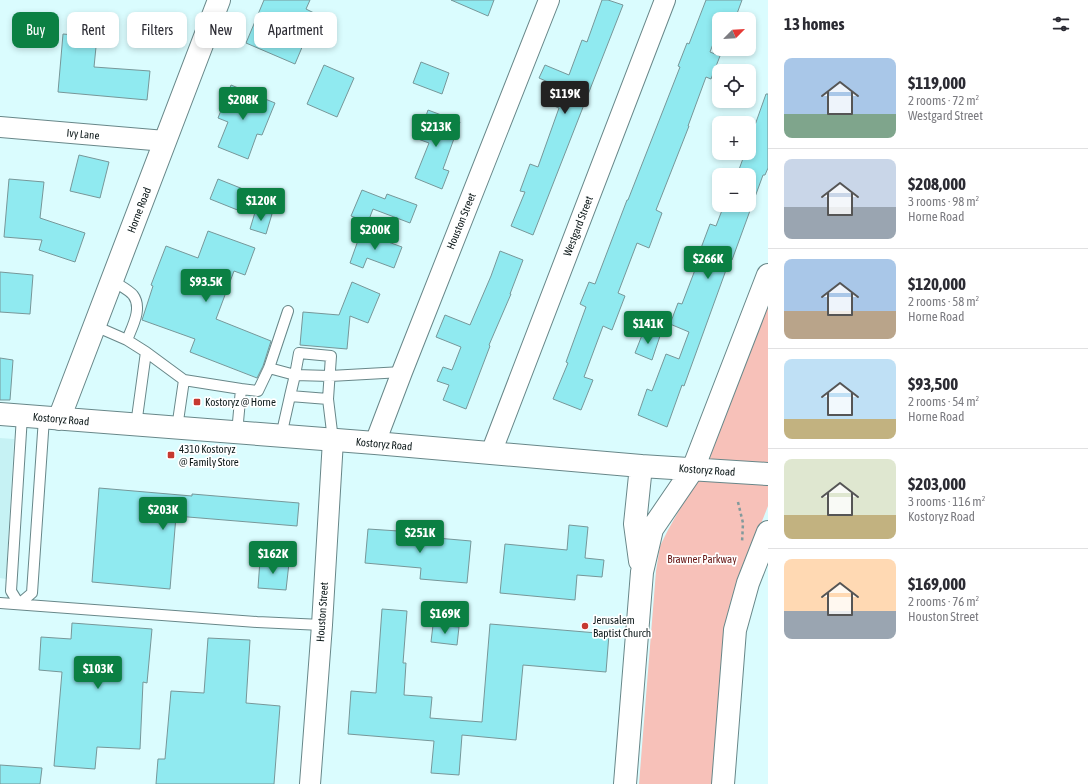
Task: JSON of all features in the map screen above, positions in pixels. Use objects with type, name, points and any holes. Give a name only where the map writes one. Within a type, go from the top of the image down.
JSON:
[{"type":"main road","name":"Horne Road","points":[[52,418],[94,326],[218,0]]},
{"type":"main road","points":[[625,784],[642,572],[652,529],[692,469],[768,274]]},
{"type":"main road","name":"Kostoryz Road","points":[[0,414],[375,443],[641,466],[768,474]]},
{"type":"main road","points":[[641,466],[635,524],[642,572]]},
{"type":"main road","points":[[723,784],[735,630],[748,584],[768,532]]},
{"type":"street","name":"Houston Street","points":[[375,443],[549,0]]},
{"type":"street","name":"Westgard Street","points":[[491,453],[665,0]]},
{"type":"street","name":"Ivy Lane","points":[[0,127],[165,141]]},
{"type":"street","name":"Houston Street","points":[[310,784],[322,625],[333,440]]},
{"type":"lane","points":[[112,280],[132,295],[137,304],[136,315],[127,340]]},
{"type":"lane","points":[[94,326],[127,340],[184,380],[258,391],[269,368],[288,311]]},
{"type":"lane","points":[[136,425],[146,352]]},
{"type":"lane","points":[[281,436],[299,353],[331,356],[328,399],[333,440]]},
{"type":"lane","points":[[269,368],[295,374],[330,376],[402,372]]},
{"type":"lane","points":[[177,428],[184,380]]},
{"type":"lane","points":[[237,433],[241,388]]},
{"type":"lane","points":[[290,396],[328,399]]},
{"type":"lane","points":[[19,604],[12,591],[22,416]]},
{"type":"lane","points":[[19,604],[32,593],[52,418]]},
{"type":"lane","points":[[0,603],[257,622],[322,625]]},
{"type":"shaded area","points":[[0,438],[14,439],[6,579],[0,578]]},
{"type":"green space","name":"Brawner Parkway","points":[[768,300],[768,506],[732,597],[727,616],[714,784],[639,784],[656,571],[660,546],[686,498]]},
{"type":"building","points":[[264,0],[310,0],[306,9],[312,12],[259,12]]},
{"type":"building","points":[[451,0],[494,0],[488,16]]},
{"type":"building","points":[[602,0],[608,0],[623,5],[533,235],[511,226],[525,192],[520,191],[530,164],[538,167],[559,108],[549,104],[557,86],[539,78],[545,65],[569,75],[582,40],[587,42]]},
{"type":"building","points":[[706,0],[742,0],[738,12],[712,12],[712,47],[710,52],[712,53],[712,56],[720,56],[717,64],[712,64],[711,79],[706,77],[689,126],[656,210],[662,213],[649,248],[637,243],[618,293],[625,296],[612,330],[603,326],[584,377],[593,380],[581,410],[553,399],[568,363],[566,362],[586,307],[580,304],[589,282],[595,284],[680,67],[678,66],[687,43],[689,44]]},
{"type":"building","points":[[254,24],[254,46],[246,43]]},
{"type":"building","points":[[63,34],[67,34],[67,48],[96,48],[94,67],[150,71],[147,100],[58,92]]},
{"type":"building","points":[[258,48],[302,48],[295,64]]},
{"type":"building","points":[[421,62],[449,73],[442,94],[413,83]]},
{"type":"building","points":[[324,65],[354,78],[337,117],[307,104]]},
{"type":"building","points":[[231,85],[275,103],[262,135],[257,134],[248,159],[218,147],[228,122],[218,118]]},
{"type":"building","points":[[766,94],[768,94],[768,168],[765,175],[763,175],[756,194],[756,168],[740,168],[742,160],[756,160],[756,122]]},
{"type":"building","points":[[428,110],[460,122],[443,169],[449,171],[442,189],[415,178],[429,143],[418,139]]},
{"type":"building","points":[[79,155],[109,162],[100,198],[70,191]]},
{"type":"building","points":[[9,179],[44,182],[40,218],[85,233],[75,262],[39,250],[42,240],[4,237]]},
{"type":"building","points":[[218,179],[248,191],[240,211],[210,199]]},
{"type":"building","points":[[362,190],[385,199],[387,194],[417,205],[410,223],[373,209],[368,222],[351,216]]},
{"type":"building","points":[[256,209],[272,214],[266,234],[250,229]]},
{"type":"building","points":[[721,212],[750,212],[732,260],[730,259],[684,386],[682,385],[667,427],[638,415],[647,389],[652,391],[666,354],[679,359],[689,332],[670,324],[678,303],[682,304],[703,249],[701,248],[710,224],[716,226]]},
{"type":"building","points":[[208,231],[255,248],[245,275],[234,271],[216,319],[271,341],[263,366],[257,378],[190,352],[195,339],[142,320],[153,286],[151,285],[166,246],[198,258]]},
{"type":"building","points":[[361,232],[402,247],[394,268],[367,258],[363,268],[350,263]]},
{"type":"building","points":[[500,251],[523,260],[511,294],[489,345],[490,346],[466,409],[443,400],[449,385],[437,381],[443,367],[452,370],[461,347],[436,337],[445,315],[470,325]]},
{"type":"building","points":[[0,272],[33,275],[30,314],[0,312]]},
{"type":"building","points":[[352,282],[380,294],[368,323],[350,316],[347,349],[300,345],[303,312],[339,315]]},
{"type":"building","points":[[644,330],[660,336],[652,360],[635,353]]},
{"type":"building","points":[[0,358],[13,360],[10,400],[0,400]]},
{"type":"building","points":[[99,488],[299,503],[297,526],[176,516],[170,589],[92,582]]},
{"type":"building","points":[[569,525],[588,527],[585,558],[604,560],[602,577],[577,575],[575,600],[500,593],[505,544],[567,550]]},
{"type":"building","points":[[368,529],[414,532],[414,536],[471,541],[467,583],[420,579],[421,568],[365,563]]},
{"type":"building","points":[[260,560],[289,563],[286,590],[258,588]]},
{"type":"building","points":[[382,609],[407,611],[403,663],[406,663],[404,695],[432,697],[430,718],[482,722],[490,624],[609,634],[606,672],[523,665],[516,740],[462,735],[459,775],[431,773],[434,741],[348,734],[351,691],[376,693]]},
{"type":"building","points":[[72,623],[152,629],[147,683],[143,682],[140,749],[97,747],[95,769],[54,766],[62,672],[39,670],[41,637],[71,639]]},
{"type":"building","points":[[433,625],[459,627],[457,645],[431,642]]},
{"type":"building","points":[[208,638],[250,640],[246,703],[280,706],[274,784],[156,784],[158,759],[165,759],[171,691],[204,693]]},
{"type":"building","points":[[0,765],[42,768],[40,784],[0,784]]},
{"type":"place","name":"Kostoryz @ Horne","points":[[197,402]]},
{"type":"place","name":"4310 Kostoryz @ Family Store","points":[[171,455]]},
{"type":"place","name":"Jerusalem Baptist Church","points":[[585,626]]}]
